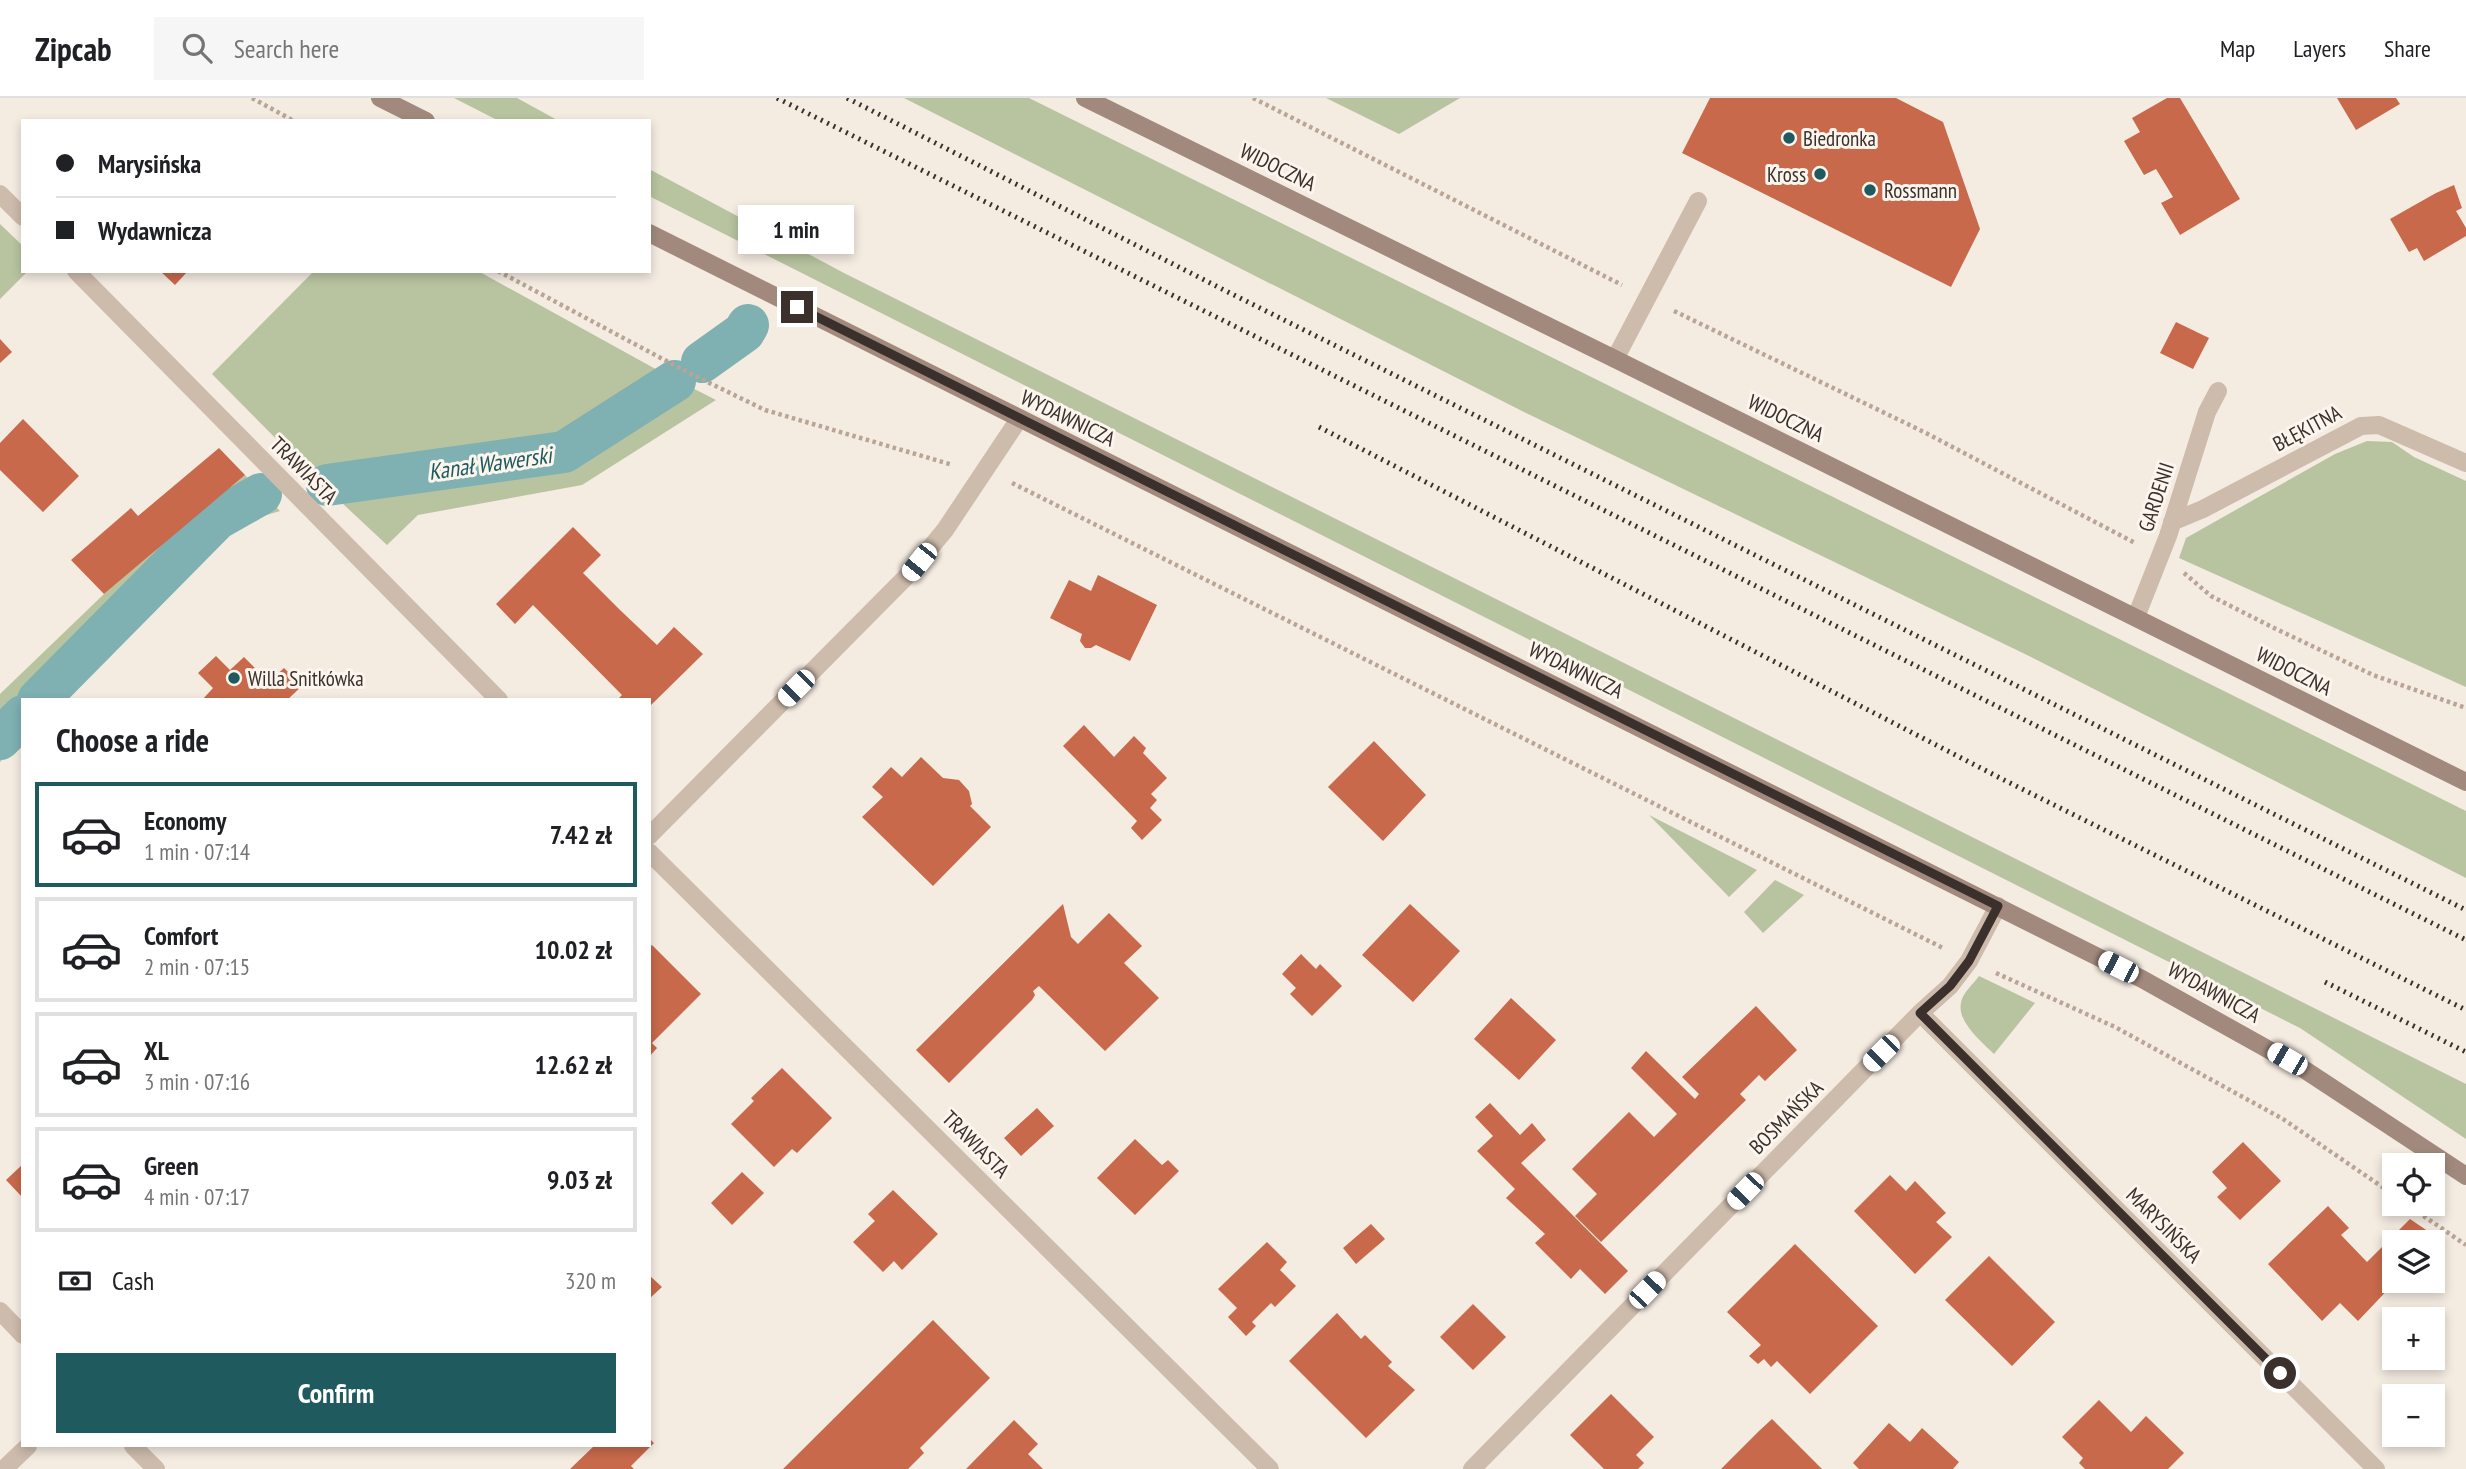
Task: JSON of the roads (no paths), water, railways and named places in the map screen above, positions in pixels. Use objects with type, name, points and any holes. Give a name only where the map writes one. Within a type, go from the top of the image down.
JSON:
[{"type":"main road","points":[[380,98],[422,119]]},
{"type":"main road","name":"WIDOCZNA","points":[[1085,98],[2466,782]]},
{"type":"main road","name":"WYDAWNICZA","points":[[651,234],[1998,906],[2232,1027],[2377,1115],[2466,1176]]},
{"type":"street","points":[[0,194],[21,215]]},
{"type":"street","points":[[1615,359],[1698,201]]},
{"type":"street","name":"TRAWIASTA","points":[[78,273],[497,698]]},
{"type":"street","name":"GARDENII","points":[[2136,617],[2172,522],[2207,412],[2218,391]]},
{"type":"street","points":[[651,834],[906,577],[945,530],[1019,419]]},
{"type":"street","name":"BŁĘKITNA","points":[[2172,522],[2203,509],[2361,426],[2379,425],[2466,463]]},
{"type":"street","name":"TRAWIASTA","points":[[651,854],[1270,1469]]},
{"type":"street","name":"BOSMAŃSKA","points":[[1472,1469],[1920,1013],[1950,986],[1969,961],[1998,906]]},
{"type":"street","name":"MARYSIŃSKA","points":[[1920,1013],[2376,1469]]},
{"type":"street","points":[[0,1311],[21,1333]]},
{"type":"street","points":[[4,1469],[27,1447]]},
{"type":"street","points":[[134,1447],[156,1469]]},
{"type":"waterway","name":"Kanał Wawerski","points":[[702,362],[744,332],[748,325]]},
{"type":"waterway","name":"Kanał Wawerski","points":[[327,485],[564,452],[675,381]]},
{"type":"waterway","name":"Kanał Wawerski","points":[[40,698],[217,519],[261,494]]},
{"type":"waterway","name":"Kanał Wawerski","points":[[0,739],[21,718]]},
{"type":"railway","points":[[777,98],[2466,940]]},
{"type":"railway","points":[[847,98],[1224,290],[2466,910]]},
{"type":"railway","points":[[1319,427],[2006,781],[2466,1010]]},
{"type":"railway","points":[[2325,982],[2466,1052]]},
{"type":"place","name":"Biedronka","points":[[1789,138]]},
{"type":"place","name":"Kross","points":[[1820,174]]},
{"type":"place","name":"Rossmann","points":[[1870,190]]},
{"type":"place","name":"Willa Snitkówka","points":[[234,678]]}]
